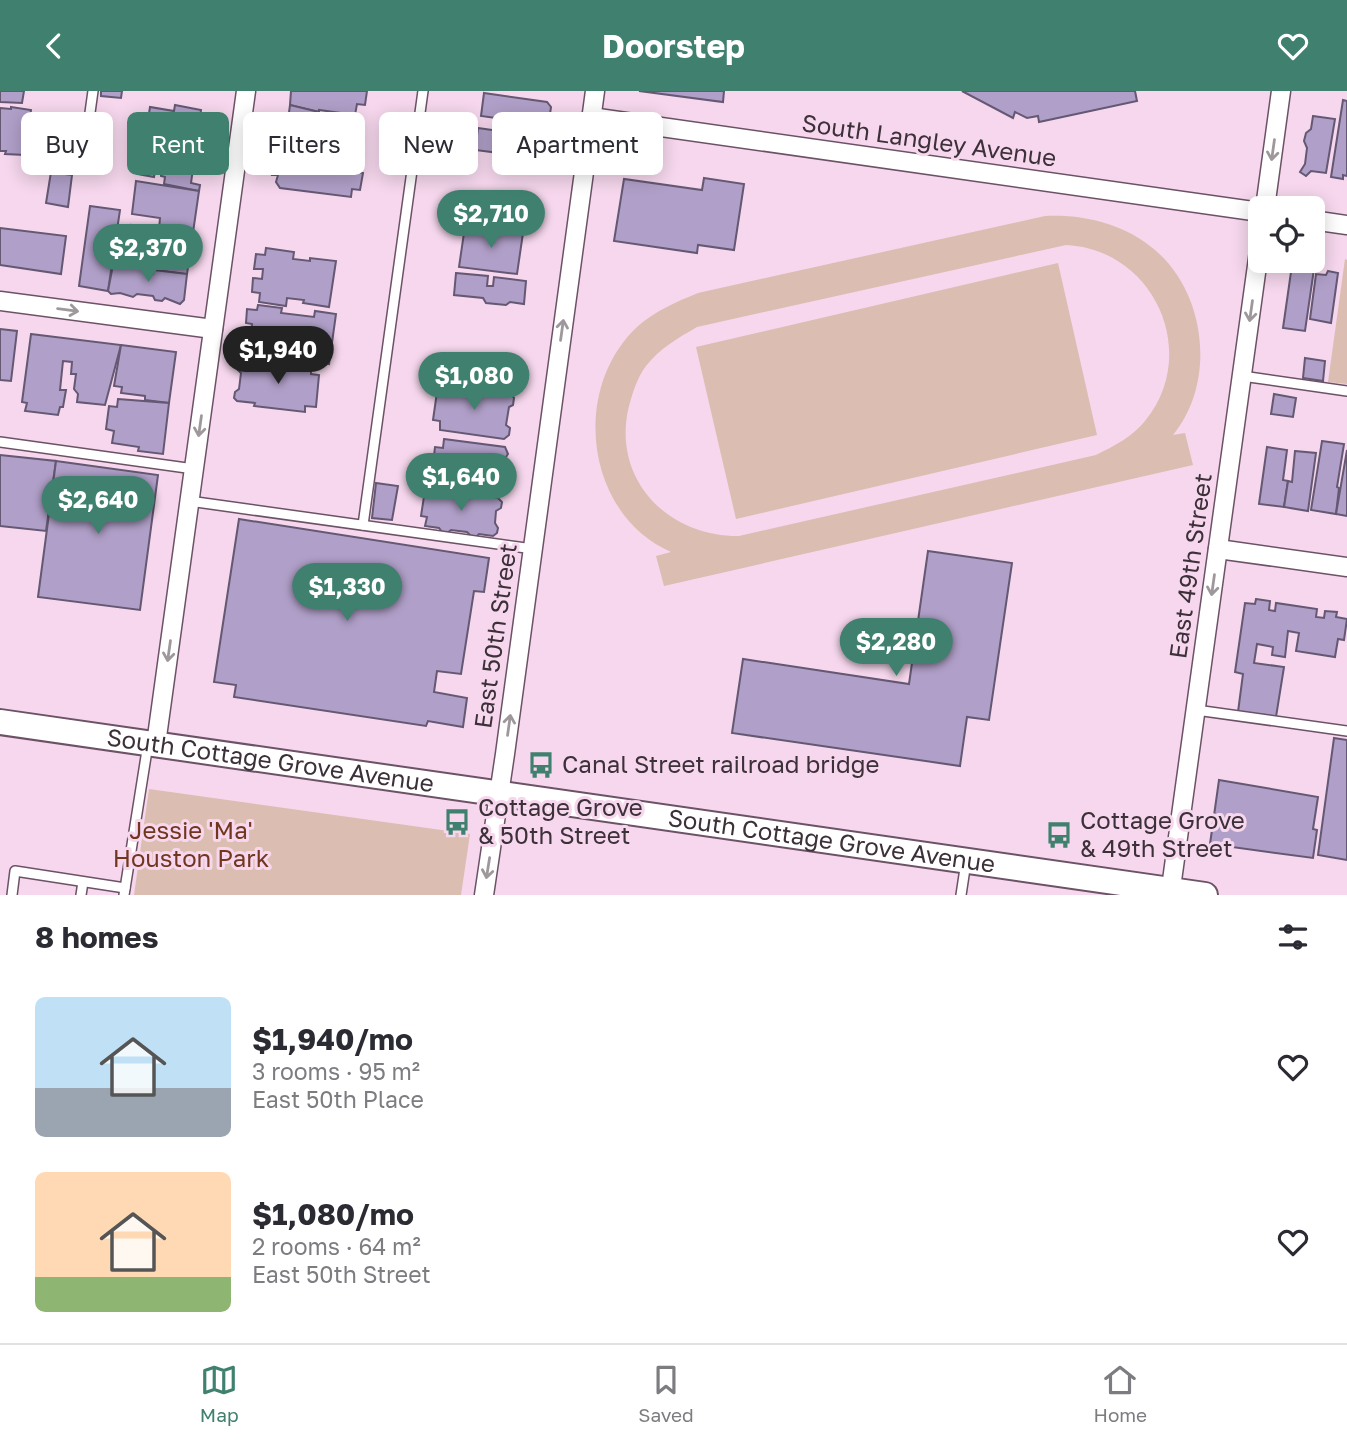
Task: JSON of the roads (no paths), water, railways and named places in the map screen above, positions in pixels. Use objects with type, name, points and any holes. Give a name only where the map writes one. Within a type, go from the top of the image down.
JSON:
[{"type":"main road","name":"South Cottage Grove Avenue","points":[[0,722],[1205,895]]},
{"type":"street","points":[[152,743],[194,469],[246,91]]},
{"type":"street","name":"East 50th Street","points":[[592,112],[595,91]]},
{"type":"street","points":[[1267,196],[1281,91]]},
{"type":"street","name":"South Langley Avenue","points":[[663,127],[1248,210]]},
{"type":"street","name":"East 50th Street","points":[[484,895],[583,175]]},
{"type":"street","points":[[1325,222],[1347,225]]},
{"type":"street","name":"East 49th Street","points":[[1170,892],[1256,273]]},
{"type":"street","points":[[0,301],[213,329]]},
{"type":"street","points":[[1218,549],[1347,567]]},
{"type":"lane","points":[[90,112],[93,91]]},
{"type":"lane","points":[[363,525],[423,91]]},
{"type":"lane","points":[[1242,376],[1347,391]]},
{"type":"lane","points":[[0,442],[194,469]]},
{"type":"lane","points":[[189,501],[533,549]]},
{"type":"lane","points":[[1196,711],[1347,731]]},
{"type":"lane","points":[[12,895],[15,871],[83,881],[125,891],[152,743]]},
{"type":"lane","points":[[961,895],[966,860]]},
{"type":"lane","points":[[81,895],[83,881]]},
{"type":"place","name":"Canal Street railroad bridge","points":[[541,765]]},
{"type":"place","name":"Cottage Grove & 50th Street","points":[[457,822]]},
{"type":"place","name":"Cottage Grove & 49th Street","points":[[1059,835]]},
{"type":"park label","name":"Jessie 'Ma' Houston Park","points":[[191,845]]}]
